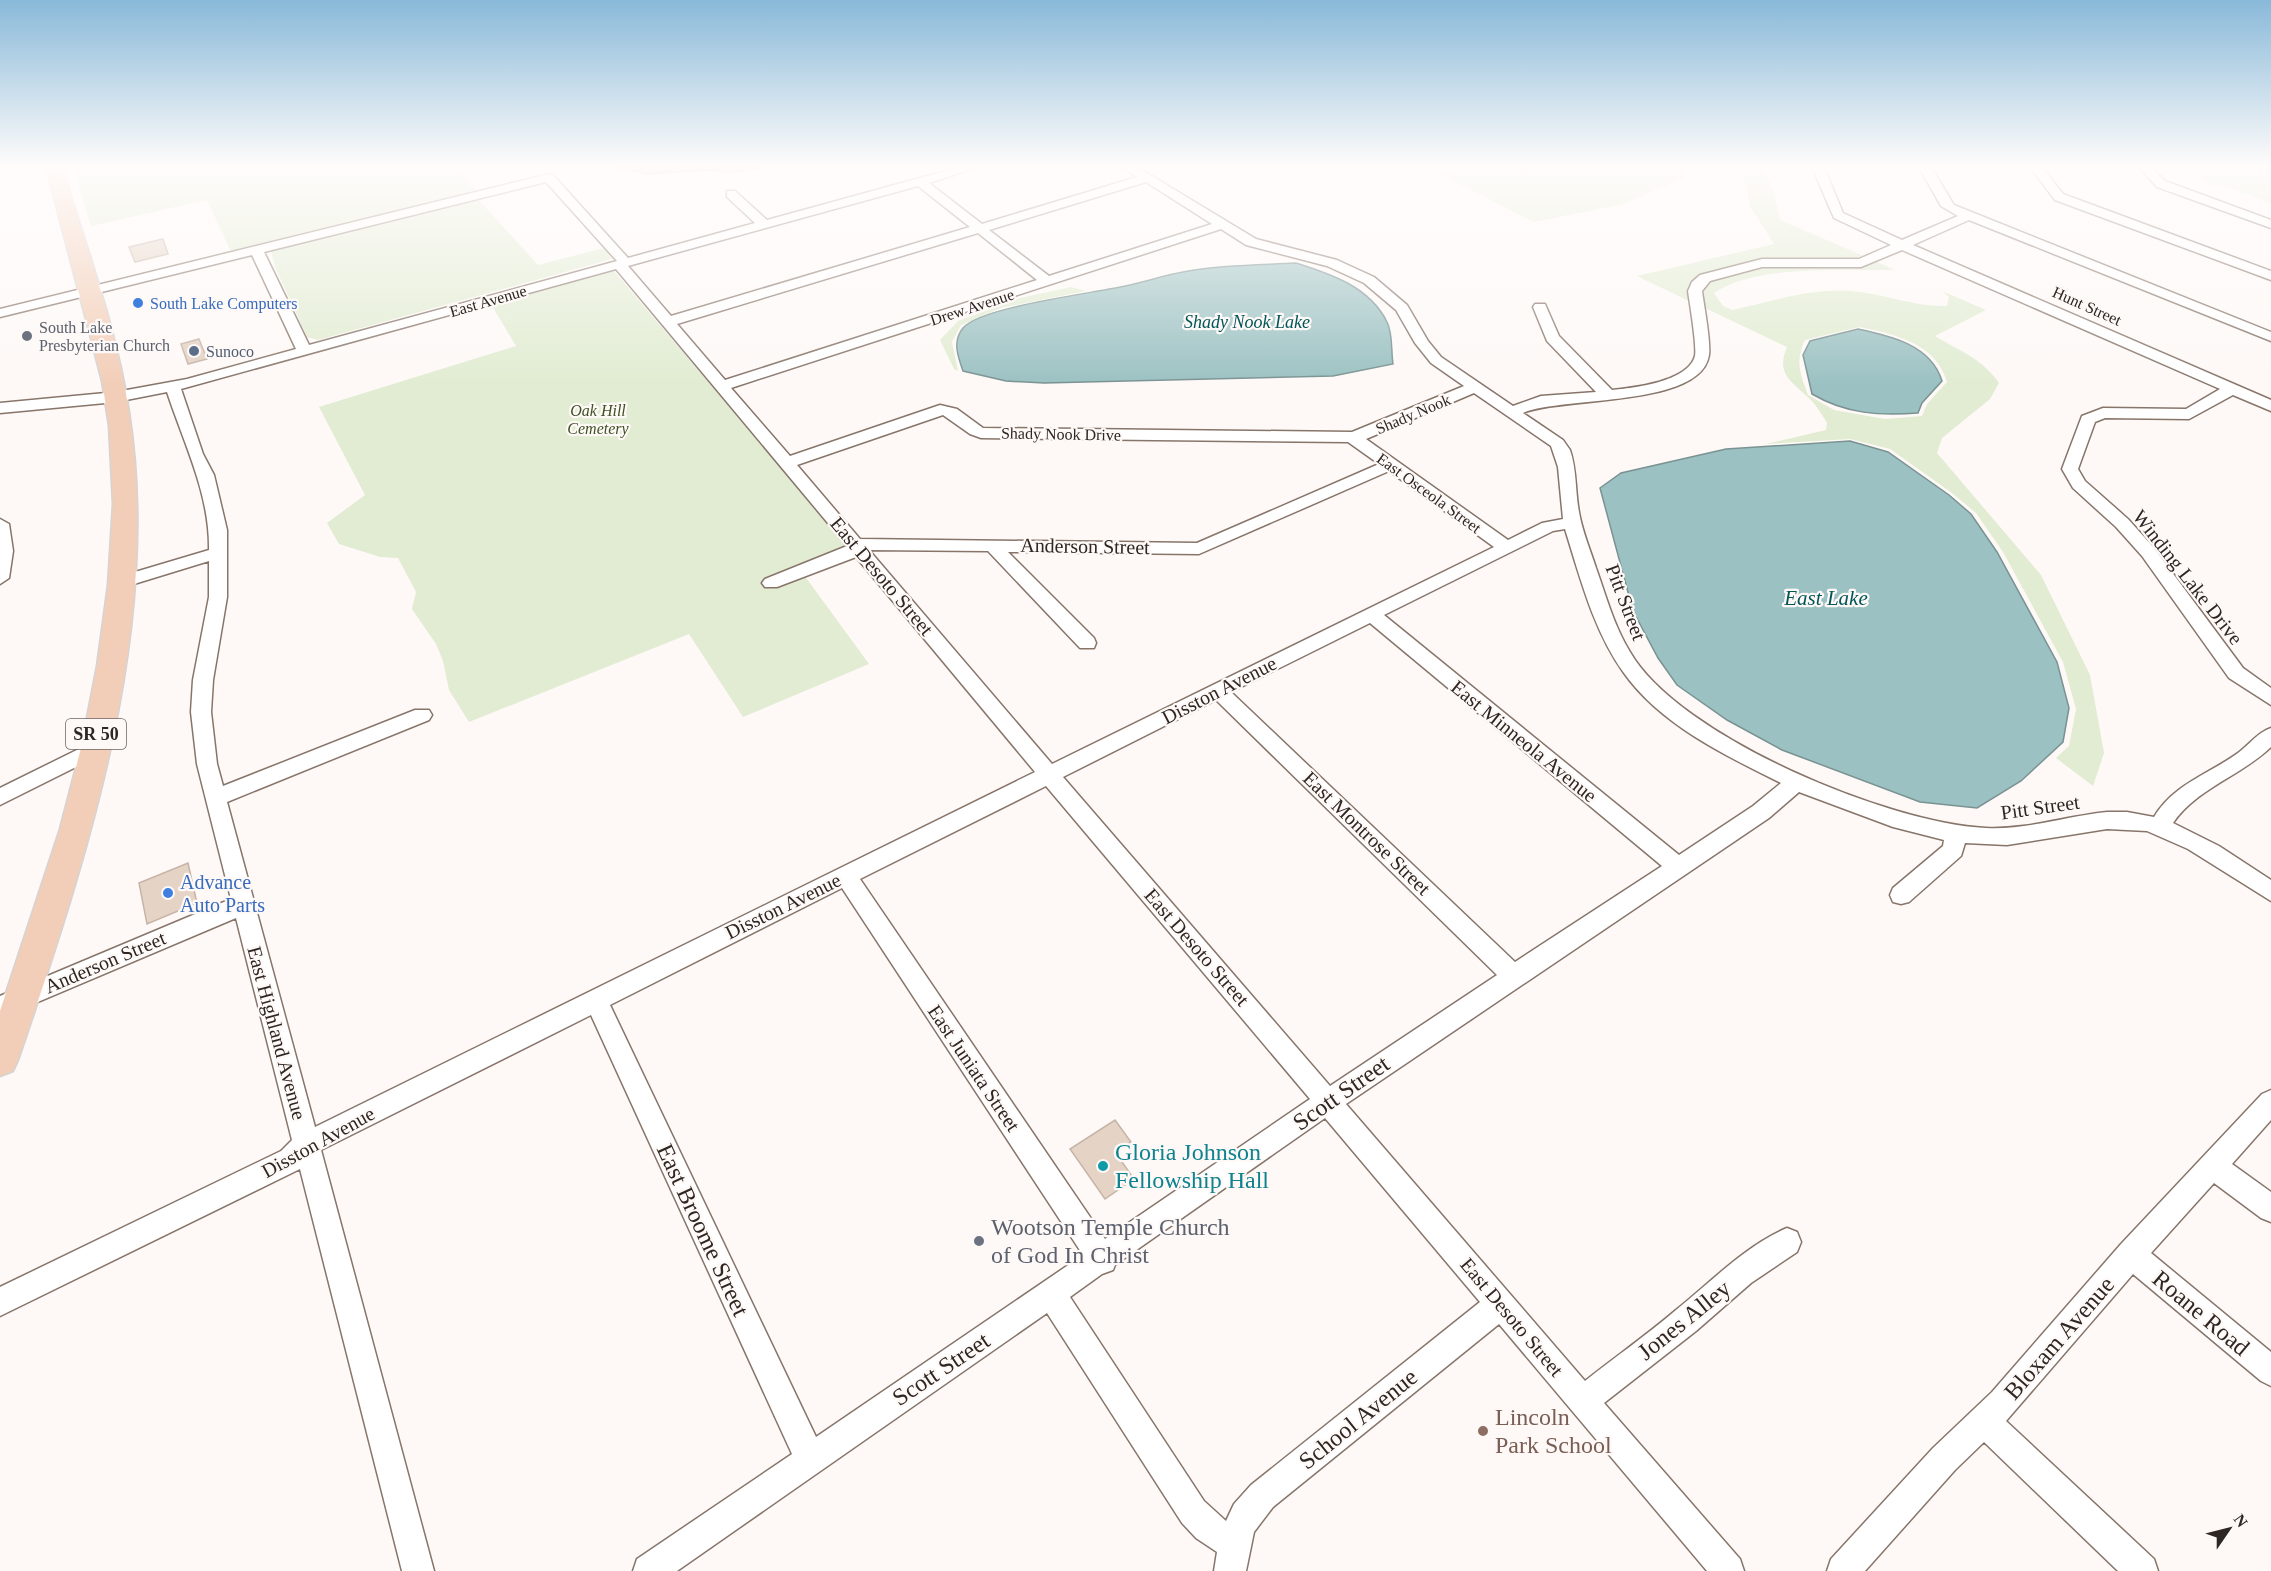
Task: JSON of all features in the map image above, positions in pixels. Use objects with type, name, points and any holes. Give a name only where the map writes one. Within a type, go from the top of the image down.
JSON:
[{"type":"highway","name":"SR 50","points":[[0,1060],[11,1002],[65,862],[93,750],[111,661],[121,582],[124,480],[117,397],[75,240]]},
{"type":"street","name":"East Desoto Street","points":[[256,250],[295,240]]},
{"type":"street","name":"East Desoto Street","points":[[604,240],[667,322],[1050,776],[1728,1571]]},
{"type":"street","name":"East Avenue","points":[[0,408],[117,397],[173,387],[705,240]]},
{"type":"street","points":[[667,322],[938,240]]},
{"type":"street","points":[[995,240],[1048,282]]},
{"type":"street","name":"Drew Avenue","points":[[721,386],[1175,240]]},
{"type":"street","name":"Pitt Street","points":[[1247,240],[1332,263],[1369,280],[1402,308],[1430,355],[1511,412],[1547,434],[1563,450],[1573,522],[1617,648],[1642,681],[1688,720],[1718,741],[1797,781],[1862,807],[1956,834],[2016,836],[2077,824],[2131,821],[2159,827],[2180,835],[2271,892]]},
{"type":"street","name":"Hunt Street","points":[[1893,240],[2271,406]]},
{"type":"street","points":[[1511,412],[1540,401],[1657,388],[1681,380],[1694,371],[1702,356],[1695,291],[1700,281],[1714,275],[1762,263],[1861,263],[1914,240]]},
{"type":"street","points":[[2029,240],[2271,337]]},
{"type":"street","points":[[2175,240],[2271,276]]},
{"type":"street","points":[[0,313],[256,250],[305,352]]},
{"type":"street","points":[[1540,307],[1552,338],[1607,394]]},
{"type":"street","name":"East Highland Avenue","points":[[173,387],[211,494],[218,530],[218,597],[203,680],[202,736],[215,798],[418,1571]]},
{"type":"street","name":"Shady Nook","points":[[1352,437],[1364,435],[1474,387]]},
{"type":"street","name":"Winding Lake Drive","points":[[2232,389],[2188,414],[2103,413],[2093,416],[2088,419],[2070,469],[2079,484],[2122,523],[2148,552],[2236,673],[2271,698]]},
{"type":"street","name":"Shady Nook Drive","points":[[786,463],[940,410],[948,411],[969,428],[981,433],[1352,437]]},
{"type":"street","name":"East Osceola Street","points":[[1352,437],[1506,547]]},
{"type":"street","name":"Anderson Street","points":[[856,545],[992,544],[1199,549],[1390,465]]},
{"type":"street","name":"Disston Avenue","points":[[0,1302],[290,1160],[307,1144],[1506,547],[1548,527],[1573,522]]},
{"type":"street","points":[[0,524],[5,543],[5,559],[0,578]]},
{"type":"street","points":[[992,544],[1087,643]]},
{"type":"street","points":[[771,583],[852,552],[856,545]]},
{"type":"street","points":[[121,582],[218,553]]},
{"type":"street","name":"East Minneola Avenue","points":[[1372,615],[1677,866]]},
{"type":"street","name":"East Montrose Street","points":[[1218,691],[1515,977]]},
{"type":"street","points":[[215,798],[422,715]]},
{"type":"street","points":[[2159,827],[2165,814],[2180,798],[2215,774],[2243,760],[2271,735]]},
{"type":"street","points":[[0,797],[93,750]]},
{"type":"street","name":"Scott Street","points":[[649,1571],[1329,1102],[1677,866],[1770,806],[1797,781]]},
{"type":"street","points":[[1901,895],[1953,850],[1956,834]]},
{"type":"street","name":"East Juniata Street","points":[[846,876],[1103,1260]]},
{"type":"street","name":"Anderson Street","points":[[11,1002],[244,904]]},
{"type":"street","name":"East Broome Street","points":[[596,1000],[810,1459]]},
{"type":"street","name":"Bloxam Avenue","points":[[1843,1571],[1944,1459],[1985,1422],[2131,1254],[2271,1102]]},
{"type":"street","points":[[2213,1166],[2271,1209]]},
{"type":"street","name":"Jones Alley","points":[[1583,1401],[1686,1321],[1741,1274],[1786,1242]]},
{"type":"street","name":"Roane Road","points":[[2131,1254],[2271,1371]]},
{"type":"street","points":[[1052,1295],[1193,1512],[1232,1558]]},
{"type":"street","name":"School Avenue","points":[[1232,1558],[1243,1516],[1262,1496],[1500,1304]]},
{"type":"street","points":[[1985,1422],[2142,1571]]},
{"type":"green space","points":[[226,240],[288,240],[232,254]]},
{"type":"green space","points":[[309,240],[516,240],[538,265],[604,248],[612,259],[318,340],[307,337],[275,267],[271,250]]},
{"type":"green space","points":[[1772,240],[1827,240],[1866,257],[1840,260],[1773,260],[1725,269],[1701,276],[1691,302],[1637,276],[1774,244]]},
{"type":"green space","points":[[1875,261],[1895,270],[1801,271],[1753,277],[1714,293],[1723,306],[1732,310],[1796,295],[1844,291],[1925,305],[1947,306],[1949,297],[1942,291],[1986,310],[1935,336],[1978,361],[1999,383],[1990,399],[1942,438],[1937,453],[2041,575],[2090,675],[2104,753],[2093,786],[2056,758],[2069,746],[2076,709],[2063,662],[2003,552],[1976,513],[1890,449],[1850,439],[1766,444],[1826,430],[1827,423],[1810,399],[1788,377],[1783,365],[1787,347],[1703,307],[1701,292],[1705,282],[1764,266]],"holes":[[[1859,327],[1912,342],[1934,358],[1941,369],[1947,382],[1927,404],[1922,416],[1885,419],[1834,410],[1808,395],[1799,361],[1805,340]]]},
{"type":"green space","name":"Oak Hill Cemetery","points":[[614,271],[855,555],[804,575],[869,664],[743,717],[689,634],[469,722],[449,690],[443,661],[436,644],[412,609],[416,592],[398,558],[380,557],[339,544],[327,523],[365,495],[319,407],[516,346],[491,304]]},
{"type":"green space","points":[[1071,287],[1086,291],[1001,308],[961,325],[952,342],[958,371],[954,369],[940,340],[958,321],[1020,298]]},
{"type":"water","name":"Shady Nook Lake","points":[[1296,263],[1336,277],[1371,300],[1389,326],[1393,364],[1333,376],[1044,383],[1006,381],[963,371],[959,360],[957,344],[963,328],[974,320],[992,313],[1197,270]]},
{"type":"water","points":[[1858,329],[1908,344],[1929,359],[1937,369],[1942,381],[1922,403],[1918,413],[1877,414],[1850,410],[1812,394],[1803,355],[1810,341]]},
{"type":"water","name":"East Lake","points":[[1850,441],[1888,452],[1949,495],[1971,514],[1997,552],[2057,662],[2069,708],[2063,742],[2021,781],[1977,808],[1920,802],[1782,750],[1727,720],[1677,685],[1658,658],[1633,611],[1600,488],[1621,473],[1726,449]]},
{"type":"building","points":[[163,240],[168,254],[135,262],[129,247]]},
{"type":"building","name":"Sunoco","points":[[199,339],[207,359],[188,364],[181,344]]},
{"type":"building","name":"Advance Auto Parts","points":[[188,863],[197,903],[147,924],[139,883]]},
{"type":"building","name":"Gloria Johnson Fellowship Hall","points":[[1115,1120],[1131,1142],[1115,1152],[1134,1179],[1105,1199],[1070,1149]]},
{"type":"place","name":"South Lake Computers","points":[[138,303]]},
{"type":"place","name":"South Lake Presbyterian Church","points":[[27,336]]},
{"type":"place","name":"Sunoco","points":[[194,351]]},
{"type":"place","name":"Advance Auto Parts","points":[[168,893]]},
{"type":"place","name":"Gloria Johnson Fellowship Hall","points":[[1103,1166]]},
{"type":"place","name":"Wootson Temple Church of God In Christ","points":[[979,1241]]},
{"type":"place","name":"Lincoln Park School","points":[[1483,1431]]}]
